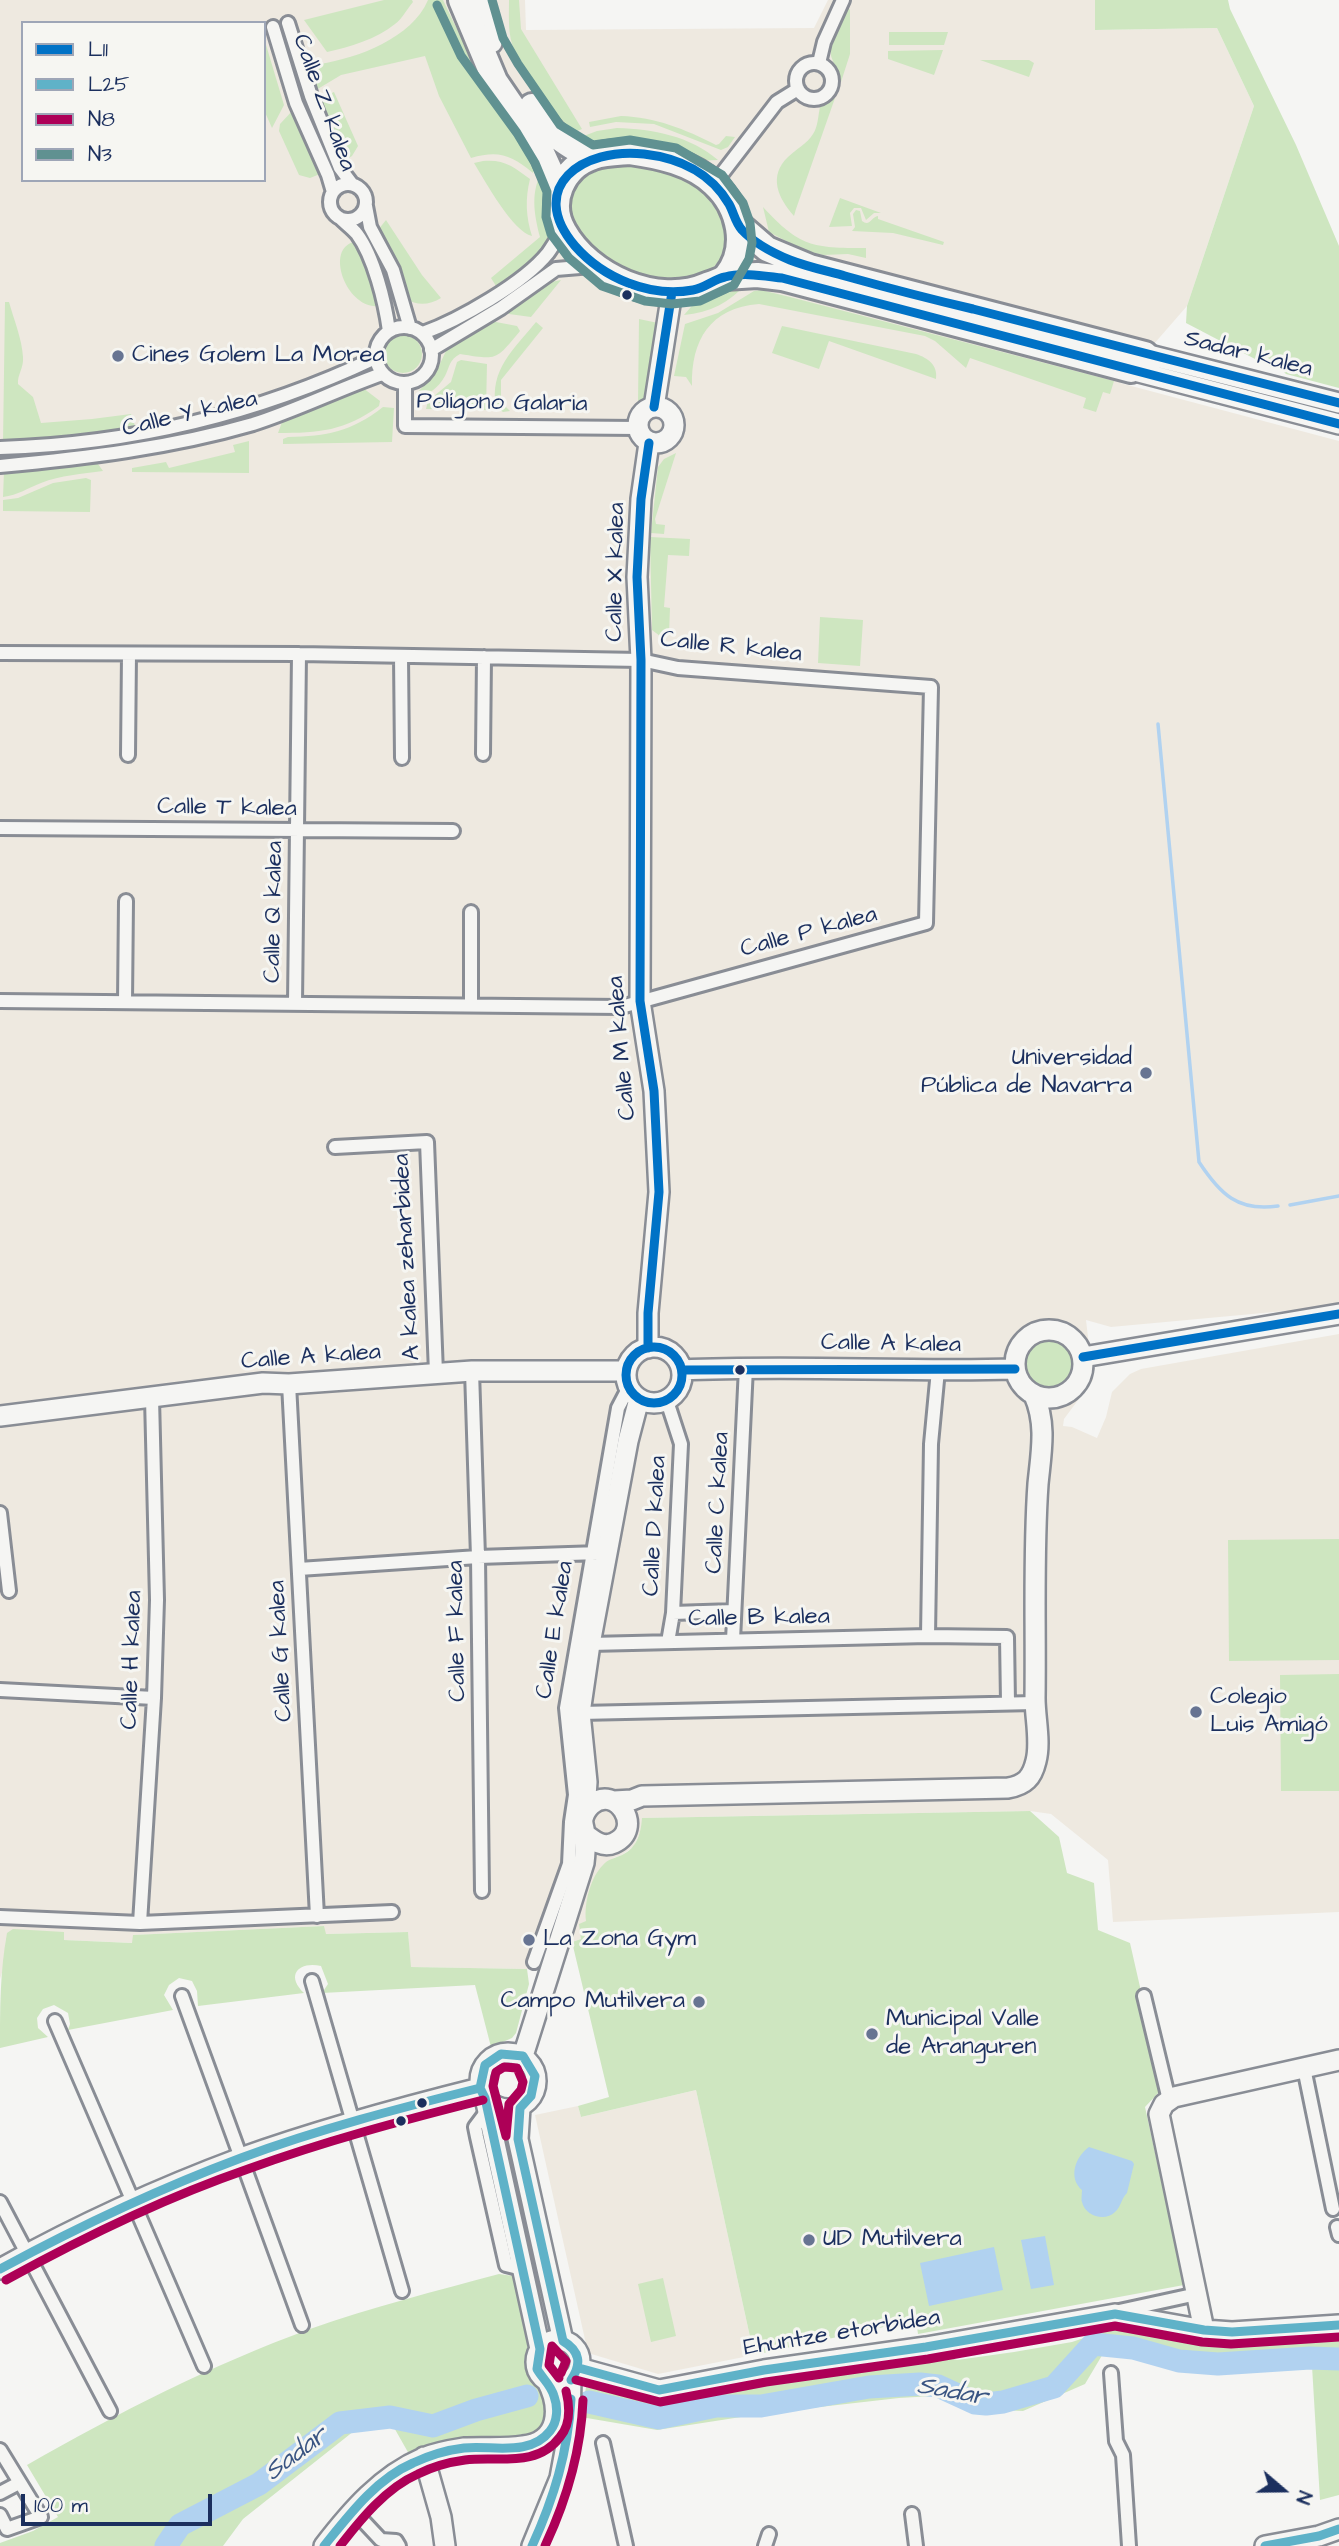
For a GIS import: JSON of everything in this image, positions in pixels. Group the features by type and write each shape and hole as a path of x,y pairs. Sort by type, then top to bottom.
{"highway":[{"path":"448,0 472,50 538,144 559,190"},
{"path":"461,0 495,82"},
{"path":"469,0 508,71 551,133 591,158"},
{"path":"725,277 737,256 740,243 738,224 732,209 714,184 673,160 630,152 591,158 578,165 564,179 559,190 558,215 563,230 578,250 596,266 622,281 646,289 672,292 697,289 725,277 757,275 782,278 1138,362"},
{"path":"738,224 767,248 810,267 1138,362"}],"street":[{"path":"479,0 492,43"},
{"path":"819,63 824,42 843,0"},
{"name":"Calle Z kalea","path":"288,23 311,96 340,168 352,184"},
{"name":"Calle Z kalea","path":"273,27 296,103 333,192"},
{"path":"819,63 825,66 831,75 831,87 828,92 813,99 798,89 796,78 801,69 809,64 819,63"},
{"path":"714,184 777,102 798,89"},
{"path":"389,331 386,309 375,274 357,234 335,215 330,204 333,192 343,185 352,184 364,193 370,228 393,270 410,328"},
{"path":"340,218 356,218 366,206"},
{"path":"423,333 431,350 428,368 422,376 405,383 397,383 382,374 375,358 378,343 389,331 403,327 423,333 443,326 510,286 547,255 563,230"},
{"path":"431,350 501,308 556,270 596,266"},
{"path":"654,407 672,292"},
{"name":"Calle Y kalea","path":"0,448 52,447 106,440 196,422 270,402 375,358"},
{"name":"Sadar kalea","path":"1138,362 1339,403"},
{"name":"Sadar kalea","path":"1138,362 1339,424"},
{"name":"Calle Y kalea","path":"0,466 109,455 199,437 271,418 382,374"},
{"name":"Polígono Galaria","path":"405,383 405,426 644,435"},
{"path":"654,407 664,408 672,415 672,436 662,443 644,435 641,415 654,407"},
{"name":"Calle X kalea","path":"641,660 637,577 644,435"},
{"name":"Calle R kalea","path":"0,653 299,654 641,660 678,668 931,687"},
{"path":"128,755 129,654"},
{"name":"Calle Q kalea","path":"295,1003 299,654"},
{"path":"401,656 402,758"},
{"path":"483,754 484,657"},
{"name":"Calle M kalea","path":"641,660 640,1001 654,1091 659,1192 648,1313 649,1348"},
{"name":"Calle P kalea","path":"0,1002 621,1007 926,923 931,687"},
{"name":"Calle T kalea","path":"0,828 453,831"},
{"path":"125,1002 126,901"},
{"path":"471,912 471,1005"},
{"name":"A kalea zeharbidea","path":"335,1147 427,1142 436,1373"},
{"path":"1083,1357 1339,1314"},
{"path":"585,1810 594,1802 632,1800 642,1796 1008,1788 1021,1786 1031,1777 1037,1759 1036,1514 1043,1429 1042,1412 1034,1395 1020,1383 1014,1369 1017,1349 1033,1333 1049,1329 1062,1331 1076,1341 1083,1357 1082,1374 1074,1388 1060,1396 1046,1398 1034,1395"},
{"path":"523,2056 584,1863 585,1834 582,1821 587,1782 580,1713 600,1553 628,1441 631,1386 634,1356 649,1348 666,1350 679,1362 682,1382 677,1393 667,1401 648,1403 631,1386"},
{"name":"Calle A kalea","path":"682,1370 746,1367 1014,1369"},
{"name":"Calle C kalea","path":"733,1640 746,1367"},
{"path":"928,1636 931,1444 938,1370"},
{"name":"Calle A kalea","path":"0,1416 263,1384 472,1371 631,1386"},
{"name":"Calle F kalea","path":"472,1371 478,1557 482,1891"},
{"name":"Calle G kalea","path":"289,1384 317,1916"},
{"path":"1043,1429 1060,1396"},
{"name":"Calle H kalea","path":"140,1923 154,1698 157,1600 152,1398"},
{"name":"Calle D kalea","path":"667,1401 681,1444 673,1613 668,1642"},
{"path":"0,1513 9,1591"},
{"path":"299,1569 478,1557 600,1553"},
{"name":"Calle E kalea","path":"534,1962 569,1864 575,1795 566,1708 600,1553"},
{"name":"Calle D kalea","path":"673,1613 734,1611"},
{"name":"Calle B kalea","path":"590,1644 928,1636 1007,1637 1008,1703"},
{"path":"0,1690 154,1698"},
{"name":"Calle E kalea","path":"580,1713 1035,1703"},
{"path":"585,1834 595,1843 616,1842 627,1828 628,1818 624,1809 587,1782"},
{"path":"628,1818 638,1804 663,1795"},
{"path":"584,1863 603,1844"},
{"path":"0,1917 140,1923 392,1912"},
{"path":"312,1981 402,2291"},
{"path":"182,1996 302,2325"},
{"path":"1144,1996 1166,2102 1159,2114 1204,2330"},
{"path":"55,2021 204,2366"},
{"path":"0,2269 134,2201 243,2158 353,2123 484,2099 505,2110 520,2108 530,2100 537,2087 535,2071 523,2056 501,2054 489,2060 482,2069 484,2099 540,2349 536,2360 537,2370 554,2394 557,2409 554,2425 545,2438 526,2446 462,2448 424,2458 398,2472 352,2510 324,2546"},
{"path":"1166,2102 1339,2060"},
{"path":"1304,2068 1334,2209"},
{"path":"520,2108 518,2139 562,2341"},
{"path":"0,2202 110,2411"},
{"name":"Ehuntze etorbidea","path":"575,2374 659,2390 764,2370 926,2347 1115,2314 1197,2294"},
{"name":"Ehuntze etorbidea","path":"1115,2314 1204,2330 1233,2332 1339,2325"},
{"path":"532,2546 560,2479 570,2424 575,2374 580,2358 572,2345 562,2341 550,2342 540,2349"},
{"path":"1111,2373 1116,2441 1123,2455 1129,2546"},
{"path":"547,2381 560,2384 575,2374"},
{"path":"603,2443 626,2546"},
{"path":"0,2450 41,2517 7,2529 0,2515"},
{"path":"424,2458 442,2517 445,2546"},
{"path":"0,2493 19,2483"},
{"path":"352,2510 381,2540 396,2541 399,2546"},
{"path":"912,2514 916,2546"},
{"path":"1265,2546 1319,2536 1339,2529"}],"shaded area":[{"path":"0,0 525,0 526,30 814,28 828,0 1095,0 1095,30 1217,28 1254,106 1187,306 1120,383 1339,441 1339,1306 1111,1327 1086,1320 1093,1380 1064,1419 1063,1426 1097,1438 1112,1392 1130,1374 1141,1369 1339,1334 1339,1912 1113,1922 1108,1860 1051,1814 1030,1811 643,1818 634,1846 613,1858 581,1939 572,1942 561,1973 527,1969 410,1967 408,1932 325,1934 324,1926 134,1935 133,1943 63,1940 64,1932 6,1939 0,1979"},
{"path":"696,2090 754,2355 658,2374 588,2353 535,2115 578,2106 581,2117"}],"green space":[{"path":"384,0 413,2 400,19 380,34 336,50 327,52 304,20"},
{"path":"428,0 443,0 487,83 538,162 533,173 511,158 497,154 471,158 439,96 425,56 341,75 316,90 303,55 320,64 367,51 410,25"},
{"path":"509,0 519,0 521,29 582,129 565,136 528,78 511,39"},
{"path":"1095,0 1228,0 1296,145 1339,246 1339,388 1286,374 1278,366 1255,359 1186,323 1187,306 1254,106 1217,28 1095,30"},
{"path":"848,7 850,54 841,82 831,56 831,45"},
{"path":"889,32 948,32 944,45 889,45"},
{"path":"266,45 284,105 272,128 266,114"},
{"path":"943,50 934,75 888,59 888,51"},
{"path":"980,60 1029,60 1034,63 1029,77"},
{"path":"334,92 358,146 352,156 344,161 318,99"},
{"path":"835,98 794,216 780,194 778,172 788,157 813,134 820,107"},
{"path":"294,109 320,174 310,178 299,175 279,131 280,124"},
{"path":"621,116 670,125 716,145 726,136 735,137 728,147 721,150 654,124 616,122 590,127 589,122"},
{"path":"617,128 670,135 695,145 718,160 693,161 592,146 573,140 597,131"},
{"path":"497,161 508,165 530,179 527,208 532,236 516,225 492,193 474,163"},
{"path":"611,162 672,172 697,188 708,199 724,224 726,238 722,256 708,272 694,278 655,279 615,267 583,242 573,226 569,208 571,189 582,175"},
{"path":"543,170 550,218 547,243 532,262 496,286 491,278 540,237 534,203 536,186"},
{"path":"840,198 881,213 874,213 866,220 861,208 854,208 850,213 852,226 829,227"},
{"path":"763,207 787,230 808,243 866,248 866,258 805,251 769,232"},
{"path":"856,210 860,211 865,223 878,216 878,219 944,242 943,245 893,233 852,231 855,227 853,214"},
{"path":"386,220 422,275 441,298 424,304 406,299 397,267 378,230"},
{"path":"354,242 379,306 368,305 357,299 343,278 341,256 345,247"},
{"path":"561,280 531,317 509,314 507,311 551,282"},
{"path":"747,283 734,296 719,305 684,315 697,300"},
{"path":"761,290 1114,381 1110,394 1103,392 1096,412 1083,408 1086,398 970,358 966,368 935,341 925,336 759,304 728,312 707,329 695,354 692,386 686,377 674,376 685,324 718,313 754,291"},
{"path":"5,302 9,302 22,350 23,361 18,384 33,397 41,423 131,414 136,429 54,440 3,443"},
{"path":"639,319 658,323 648,394 638,403"},
{"path":"493,320 517,326 520,331 495,356 456,356 439,385 414,400 437,370 446,351"},
{"path":"536,322 543,328 501,380 501,402 510,411 503,412 496,407 495,394 500,371 512,351"},
{"path":"782,326 916,354 931,363 936,379 829,341 819,369 772,353"},
{"path":"403,335 416,341 422,354 416,367 403,373 390,367 384,354 390,341"},
{"path":"461,360 487,364 486,410 426,409 428,401 451,382 457,362"},
{"path":"363,388 380,401 379,406 355,421 319,431 278,433 282,422 294,414"},
{"path":"383,407 394,408 392,442 283,444 283,439 288,437 327,434 349,427"},
{"path":"249,441 249,473 132,472 132,468 166,462 169,468 235,452 233,445"},
{"path":"676,453 655,519 656,524 665,525 664,534 651,533 658,467 664,459"},
{"path":"98,464 103,471 56,478 3,497 4,471"},
{"path":"86,478 91,480 90,512 3,511 3,500 18,498 53,483"},
{"path":"650,537 690,539 689,556 668,555 664,607 670,608 669,634 664,639 652,630"},
{"path":"820,617 863,620 860,666 818,663"},
{"path":"1048,1338 1067,1346 1075,1365 1067,1384 1048,1392 1029,1384 1021,1365 1029,1346"},
{"path":"1339,1539 1339,1660 1229,1661 1228,1540"},
{"path":"1339,1674 1339,1791 1281,1791 1280,1675"},
{"name":"Municipal Valle de Aranguren","path":"1030,1811 1059,1837 1067,1873 1094,1883 1098,1930 1130,1943 1163,2088 1145,2107 1184,2285 918,2334 916,2320 754,2355 696,2090 581,2117 578,2106 609,2097 572,1942 581,1939 579,1924 586,1921 587,1899 598,1870 635,1844 642,1818"},
{"path":"324,1926 326,1934 408,1932 411,1967 527,1969 529,1984 516,2033 512,2038 491,2047 475,1985 322,1993 328,1984 321,1966 313,1965 301,1968 295,1975 298,1986 304,1993 198,2006 197,1991 192,1981 179,1978 169,1985 164,1995 173,2010 68,2030 68,2013 54,2005 43,2009 37,2018 38,2028 48,2037 0,2048 3,1962 7,1933 13,1929 64,1932 64,1940 132,1943 133,1935"},
{"path":"499,2274 520,2277 535,2346 531,2370 548,2403 546,2420 533,2436 446,2441 409,2454 392,2424 372,2422 354,2431 243,2519 223,2546 0,2546 0,2543 33,2531 58,2517 27,2465 96,2427 201,2374 273,2343 380,2306"},
{"path":"663,2278 676,2336 651,2342 638,2284"},
{"path":"1122,2325 1230,2341 1285,2342 1339,2337 1339,2495 1320,2500 1312,2366 1232,2369 1179,2363 1132,2352 1104,2352 1085,2384 1023,2411 976,2409 951,2395 767,2413 657,2430 581,2417 586,2387 659,2397 808,2377 938,2354 957,2360 1014,2352 1072,2342"}],"water":[{"path":"1089,2147 1134,2164 1127,2193 1117,2210 1106,2217 1087,2211 1082,2201 1082,2190 1075,2180 1077,2162"},
{"path":"1045,2236 1054,2285 1031,2289 1021,2240"},
{"path":"994,2247 1003,2290 929,2306 920,2263"}],"waterway":[{"path":"1158,724 1199,1162 1231,1198 1252,1206 1278,1206"},
{"path":"1290,1205 1339,1196"},
{"name":"Sadar","path":"589,2402 659,2418 716,2406 761,2406 869,2387 920,2384 938,2386 975,2403 986,2404 1003,2402 1054,2387 1093,2344 1133,2348 1179,2361 1218,2364 1310,2358 1339,2359"},
{"name":"Sadar","path":"166,2546 180,2525 259,2484 340,2423 390,2417 433,2426 476,2410 527,2396"}],"transit line":[{"name":"N3","path":"437,5 461,56 517,133 535,163 547,192 546,217 551,234 569,258 602,286 645,301 672,304 700,301 734,285 749,259 752,243 750,223 743,203 722,175 676,148 630,140 593,145 560,125 503,38 492,0"},
{"name":"L11","path":"1339,403 797,262 753,240 740,227 729,204 713,184 693,169 670,159 644,154 600,157 582,164 568,175 559,189 556,206 561,225 575,246 599,268 644,288 677,292 693,290 721,278 739,275 782,278 1339,424"},
{"name":"L11","path":"654,407 672,292"},
{"name":"L11","path":"648,1348 648,1313 659,1192 654,1091 640,1001 641,660 637,577 641,499 649,443"},
{"name":"L11","path":"1083,1357 1339,1314"},
{"name":"L11","path":"649,1347 659,1347 674,1355 680,1364 682,1375 680,1386 674,1395 659,1403 649,1403 631,1391 626,1380 626,1370 638,1352 649,1347"},
{"name":"L11","path":"682,1370 1015,1369"},
{"name":"L25","path":"324,2546 375,2488 413,2463 451,2450 475,2447 510,2448 532,2444 542,2439 555,2423 555,2400 551,2388 537,2369 540,2349 485,2098 480,2088 485,2065 501,2054 523,2056 535,2076 531,2096 520,2108 518,2139 563,2341 573,2349 578,2358 577,2369 571,2380"},
{"name":"N8","path":"504,2067 517,2068 523,2082 521,2090 509,2104 506,2136 493,2086 496,2072 504,2067"},
{"name":"L25","path":"0,2269 119,2209 270,2147 390,2111 480,2088"},
{"name":"N8","path":"6,2280 125,2219 217,2180 335,2140 483,2100"},
{"name":"L25","path":"579,2368 659,2390 764,2370 926,2347 1115,2314 1204,2330 1232,2332 1339,2325"},
{"name":"N8","path":"576,2380 660,2402 766,2382 928,2359 1115,2326 1202,2342 1231,2344 1339,2337"},
{"name":"N8","path":"559,2378 549,2365 552,2346 566,2361 561,2373"},
{"name":"N8","path":"340,2546 365,2515 385,2496 418,2474 459,2461 529,2457 551,2447 564,2432 568,2421 566,2391"},
{"name":"L25","path":"532,2546 559,2474 567,2438 571,2399"},
{"name":"N8","path":"545,2546 572,2475 583,2400"},
{"name":"L25","path":"1265,2546 1319,2536 1339,2529"}],"place":[{"name":"Cines Golem La Morea","path":"118,356"},
{"name":"Universidad Pública de Navarra","path":"1146,1073"},
{"name":"Colegio Luis Amigó","path":"1196,1712"},
{"name":"La Zona Gym","path":"529,1940"},
{"name":"Campo Mutilvera","path":"699,2002"},
{"name":"Municipal Valle de Aranguren","path":"872,2034"},
{"name":"UD Mutilvera","path":"809,2240"}]}
